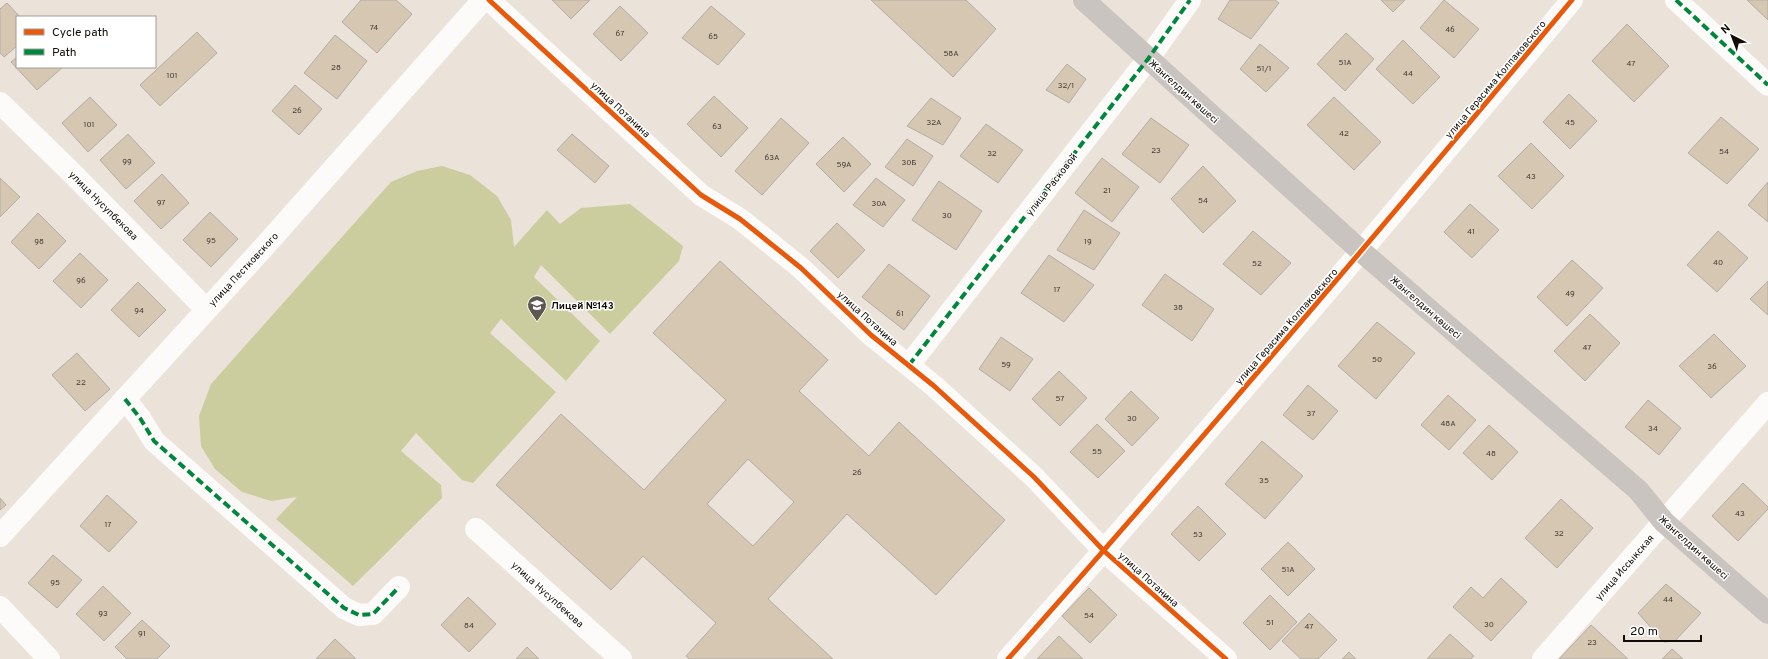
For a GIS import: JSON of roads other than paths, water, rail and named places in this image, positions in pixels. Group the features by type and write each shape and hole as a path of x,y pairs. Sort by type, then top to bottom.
{"main road":[{"name":"Жангелдин көшесі","path":"1084,0 1362,252 1638,490 1664,522 1768,613"}],"street":[{"name":"улица Пестковского","path":"0,536 263,248 483,0"},
{"name":"улица Потанина","path":"489,0 701,195 740,219 801,268 871,335 934,386 1034,477 1104,551 1226,659"},
{"name":"улица Расковой","path":"909,365 1148,59 1190,0"},
{"name":"улица Герасима Колпаковского","path":"1008,659 1104,551 1362,252 1572,0"},
{"path":"1676,0 1768,85"},
{"name":"улица Нусупбекова","path":"0,103 70,171 206,309"},
{"path":"125,399 140,418 154,441 344,608 359,615 373,614 399,587"},
{"name":"улица Иссыкская","path":"1543,659 1768,403"},
{"name":"улица Нусупбекова","path":"476,529 621,659"},
{"path":"0,607 49,659"}],"place":[{"name":"Лицей №143","path":"537,322"}]}
